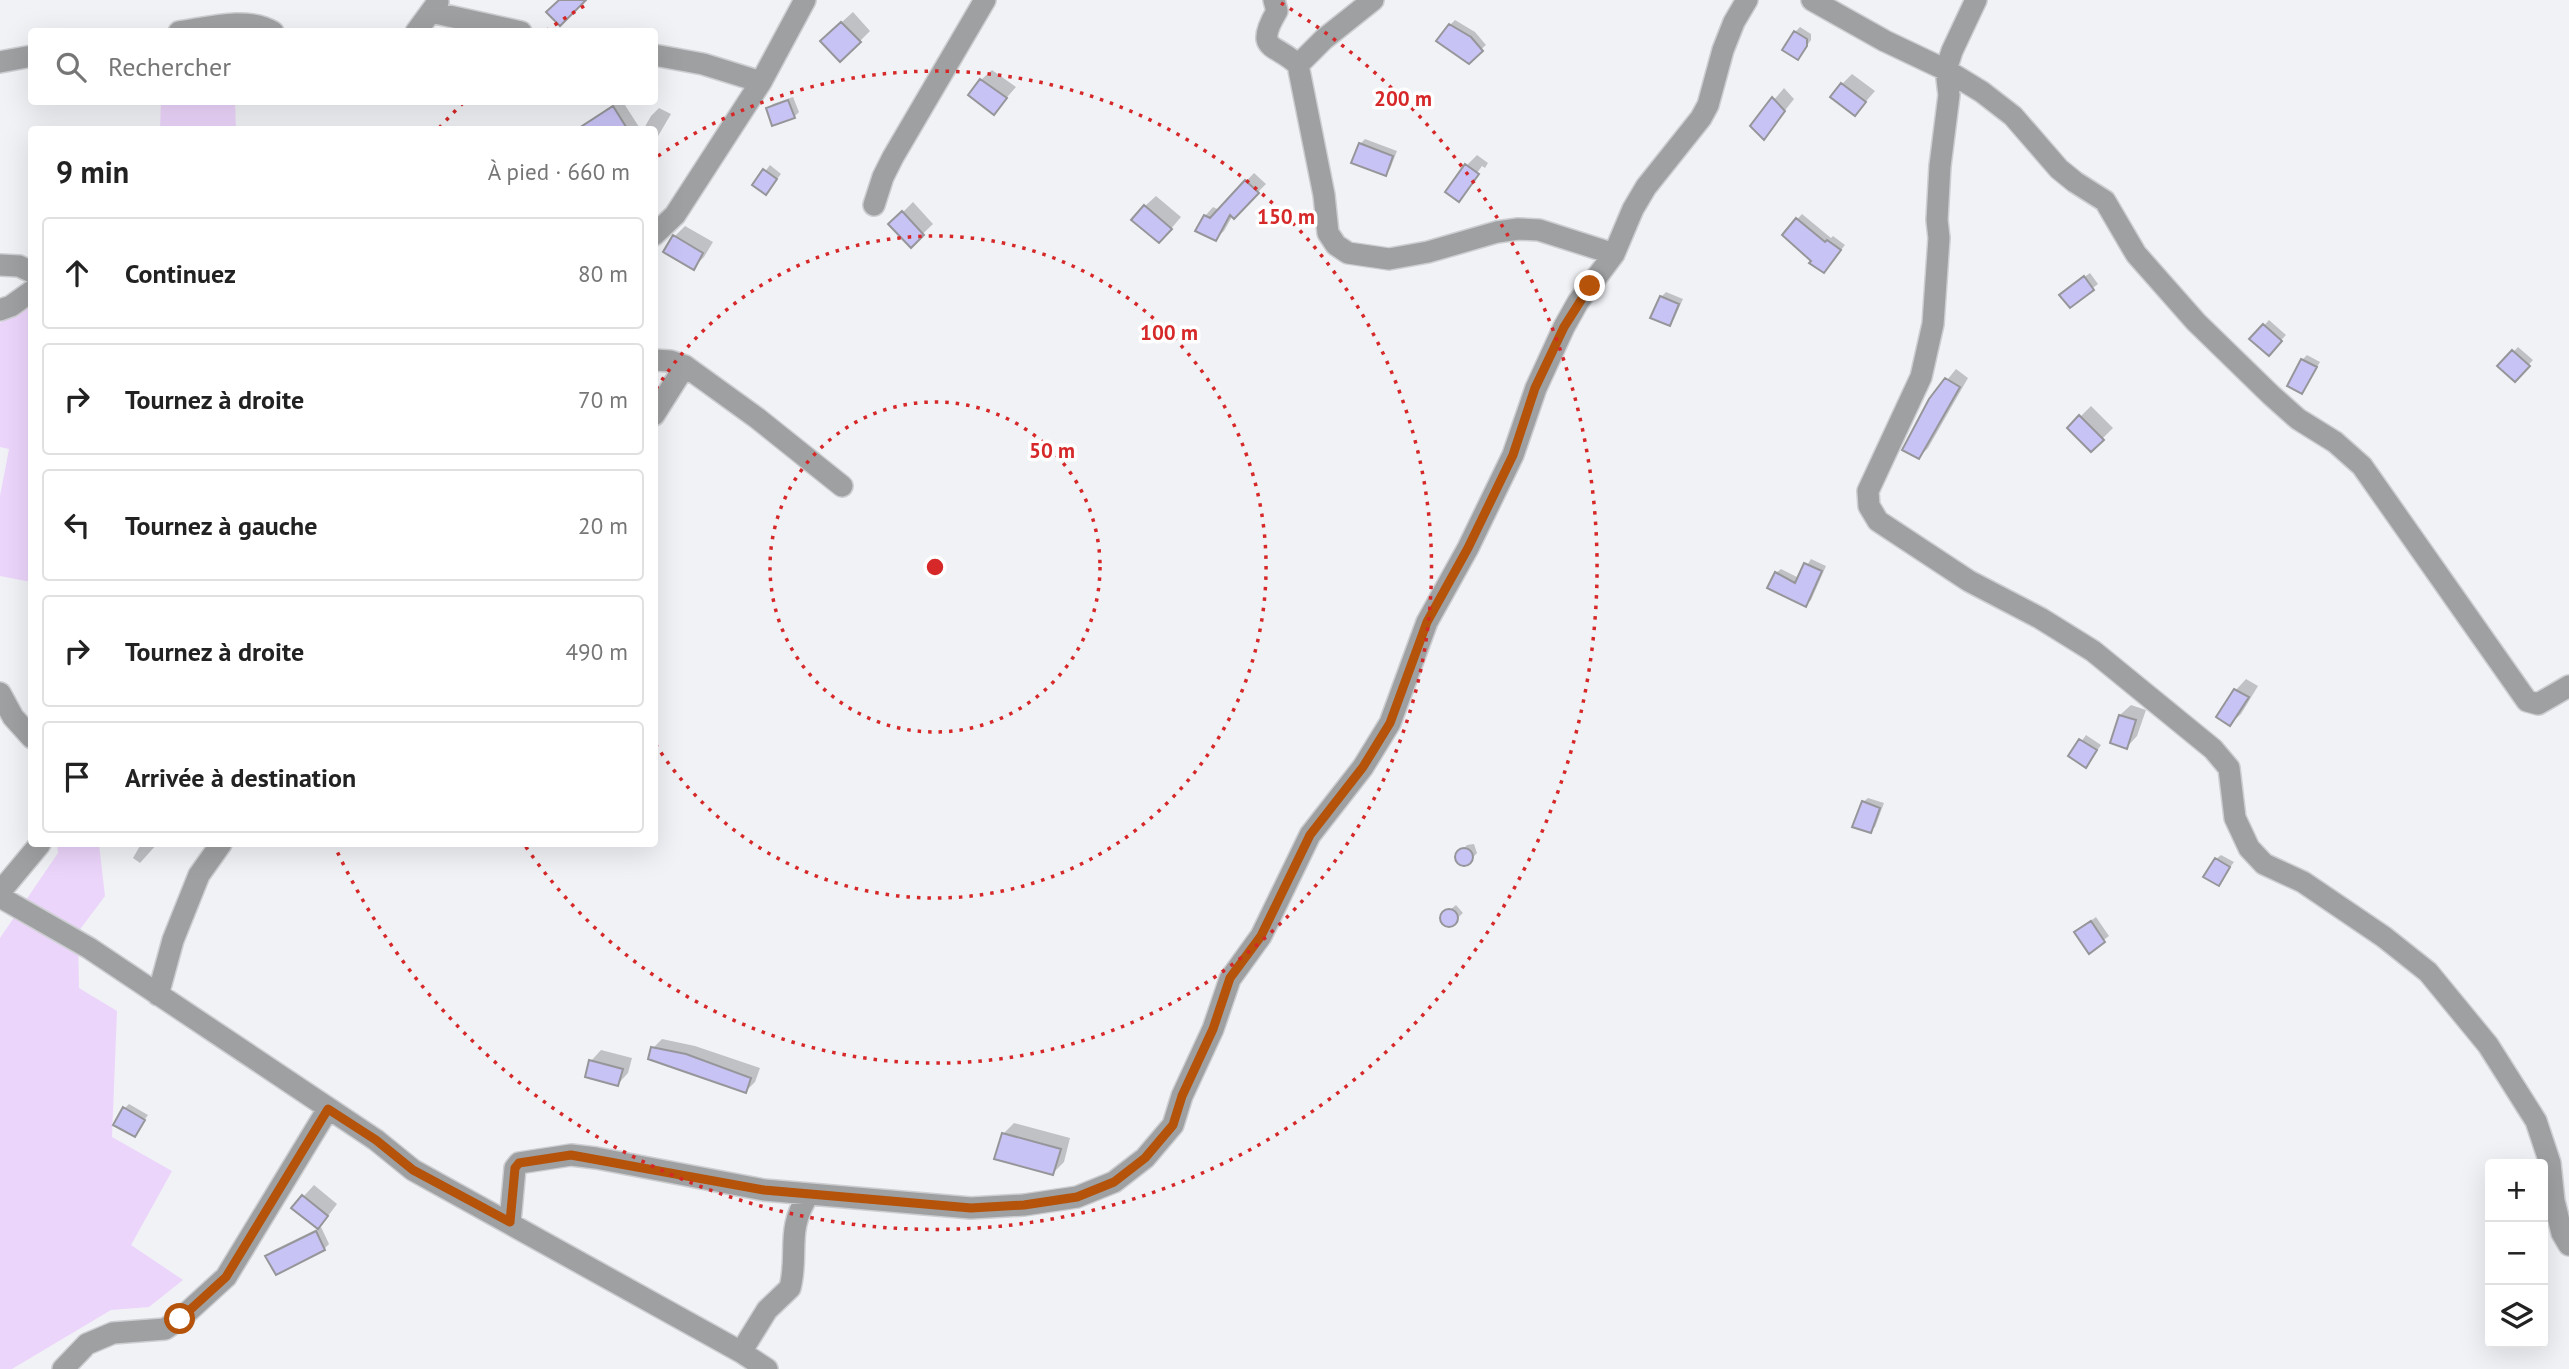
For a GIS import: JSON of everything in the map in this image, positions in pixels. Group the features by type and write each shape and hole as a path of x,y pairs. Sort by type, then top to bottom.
{"street":[{"path":"658,231 675,215 761,82 805,0"},
{"path":"874,205 893,157 985,0"},
{"path":"1274,0 1277,11 1266,30 1268,43 1276,52 1290,57 1298,65 1324,195 1328,233 1336,245 1348,253 1389,259 1517,229 1539,230 1614,254"},
{"path":"1298,65 1324,39 1373,0"},
{"path":"510,1222 515,1168 519,1163 571,1155 764,1190 971,1208 1024,1205 1077,1197 1114,1182 1145,1158 1173,1125 1182,1096 1213,1029 1230,978 1261,936 1310,835 1363,767 1390,723 1427,622 1463,557 1513,455 1535,388 1564,327 1577,302 1614,254 1633,209 1646,187 1701,118 1708,105 1723,50 1734,22 1747,0"},
{"path":"1812,0 1885,41 1947,70 2013,116 2059,169 2105,201 2136,254 2196,322 2298,419 2335,442 2362,466 2527,701 2538,704 2569,686"},
{"path":"1976,0 1952,51 1947,70 1949,103 1940,166 1937,220 1939,248 1933,324 1922,377 1868,491 1869,506 1878,521 1937,562 2040,618 2093,651 2213,749 2229,768 2235,818 2249,848 2264,864 2303,882 2384,937 2428,972 2488,1045 2536,1121 2550,1163 2554,1201 2562,1233 2569,1245"},
{"path":"419,28 435,6 508,28"},
{"path":"213,28 247,24 265,28"},
{"path":"658,56 703,64 761,82"},
{"path":"0,62 28,57"},
{"path":"0,265 19,266 28,270"},
{"path":"0,310 11,306 28,293"},
{"path":"658,360 685,366 757,418 842,486"},
{"path":"658,409 685,366"},
{"path":"0,693 13,717 28,734"},
{"path":"38,847 0,895 89,947 376,1140 413,1170 510,1222 767,1369"},
{"path":"158,995 173,940 199,875 219,847"},
{"path":"63,1369 87,1344 113,1333 165,1329 180,1319 226,1277 328,1109"},
{"path":"741,1352 767,1310 790,1288 793,1233 808,1194"}],"shaded area":[{"path":"161,105 235,105 236,126 160,126"},
{"path":"28,306 28,581 0,576 0,496 9,449 0,447 0,323"},
{"path":"57,847 99,847 105,896 78,932 79,988 117,1011 112,1137 172,1171 131,1245 183,1280 149,1307 111,1310 12,1369 0,1369 0,938 58,853"}],"building":[{"path":"559,0 586,0 560,26 546,12"},
{"path":"841,22 861,42 840,62 820,41"},
{"path":"1449,24 1471,37 1483,51 1469,64 1436,41"},
{"path":"1794,31 1807,39 1807,46 1798,60 1782,50"},
{"path":"980,79 1007,98 994,115 968,95"},
{"path":"1841,83 1866,102 1855,116 1830,97"},
{"path":"1772,97 1785,111 1764,140 1750,126"},
{"path":"788,100 795,118 772,126 766,108"},
{"path":"613,106 626,126 582,126"},
{"path":"1359,143 1393,156 1386,176 1351,163"},
{"path":"1465,164 1479,174 1459,202 1445,192"},
{"path":"763,169 777,179 766,195 752,185"},
{"path":"1245,180 1259,193 1234,219 1230,215 1216,241 1195,231 1204,215 1210,218"},
{"path":"1144,205 1172,229 1159,243 1131,220"},
{"path":"902,211 924,235 911,248 888,224"},
{"path":"1796,218 1825,242 1827,240 1841,250 1824,273 1809,263 1811,261 1782,235"},
{"path":"673,235 703,253 694,270 663,252"},
{"path":"2084,276 2094,290 2070,308 2059,295"},
{"path":"1660,296 1679,304 1670,326 1650,318"},
{"path":"2263,324 2282,341 2269,356 2249,339"},
{"path":"2512,350 2530,366 2515,382 2497,366"},
{"path":"2301,359 2317,367 2302,394 2287,386"},
{"path":"1945,378 1960,387 1919,459 1902,450 1929,399"},
{"path":"2079,415 2104,440 2091,452 2067,428"},
{"path":"1804,563 1822,571 1806,607 1767,588 1775,572 1795,583"},
{"path":"2234,689 2249,697 2230,726 2216,717"},
{"path":"2119,715 2136,720 2127,749 2110,743"},
{"path":"2079,739 2097,750 2086,768 2068,756"},
{"path":"1862,801 1880,808 1871,833 1852,827"},
{"path":"1464,848 1470,851 1473,857 1470,863 1464,866 1458,863 1455,857 1458,851"},
{"path":"2215,858 2230,867 2219,886 2203,877"},
{"path":"1449,909 1455,912 1458,918 1455,924 1449,927 1443,924 1440,918 1443,912"},
{"path":"2091,921 2105,942 2089,954 2074,932"},
{"path":"651,1047 686,1054 751,1078 746,1093 648,1059"},
{"path":"589,1060 623,1069 618,1086 585,1077"},
{"path":"123,1107 145,1120 135,1137 113,1125"},
{"path":"1002,1133 1061,1149 1053,1175 994,1159"},
{"path":"302,1195 328,1216 318,1229 291,1208"},
{"path":"316,1231 325,1250 276,1275 265,1256"}],"route":[{"path":"180,1319 226,1277 328,1109 376,1140 413,1170 510,1222 515,1168 519,1163 571,1155 764,1190 971,1208 1024,1205 1077,1197 1114,1182 1145,1158 1173,1125 1182,1096 1213,1029 1230,978 1261,936 1310,835 1363,767 1390,723 1427,622 1468,548 1513,455 1535,388 1564,327 1577,302 1590,286"}]}
